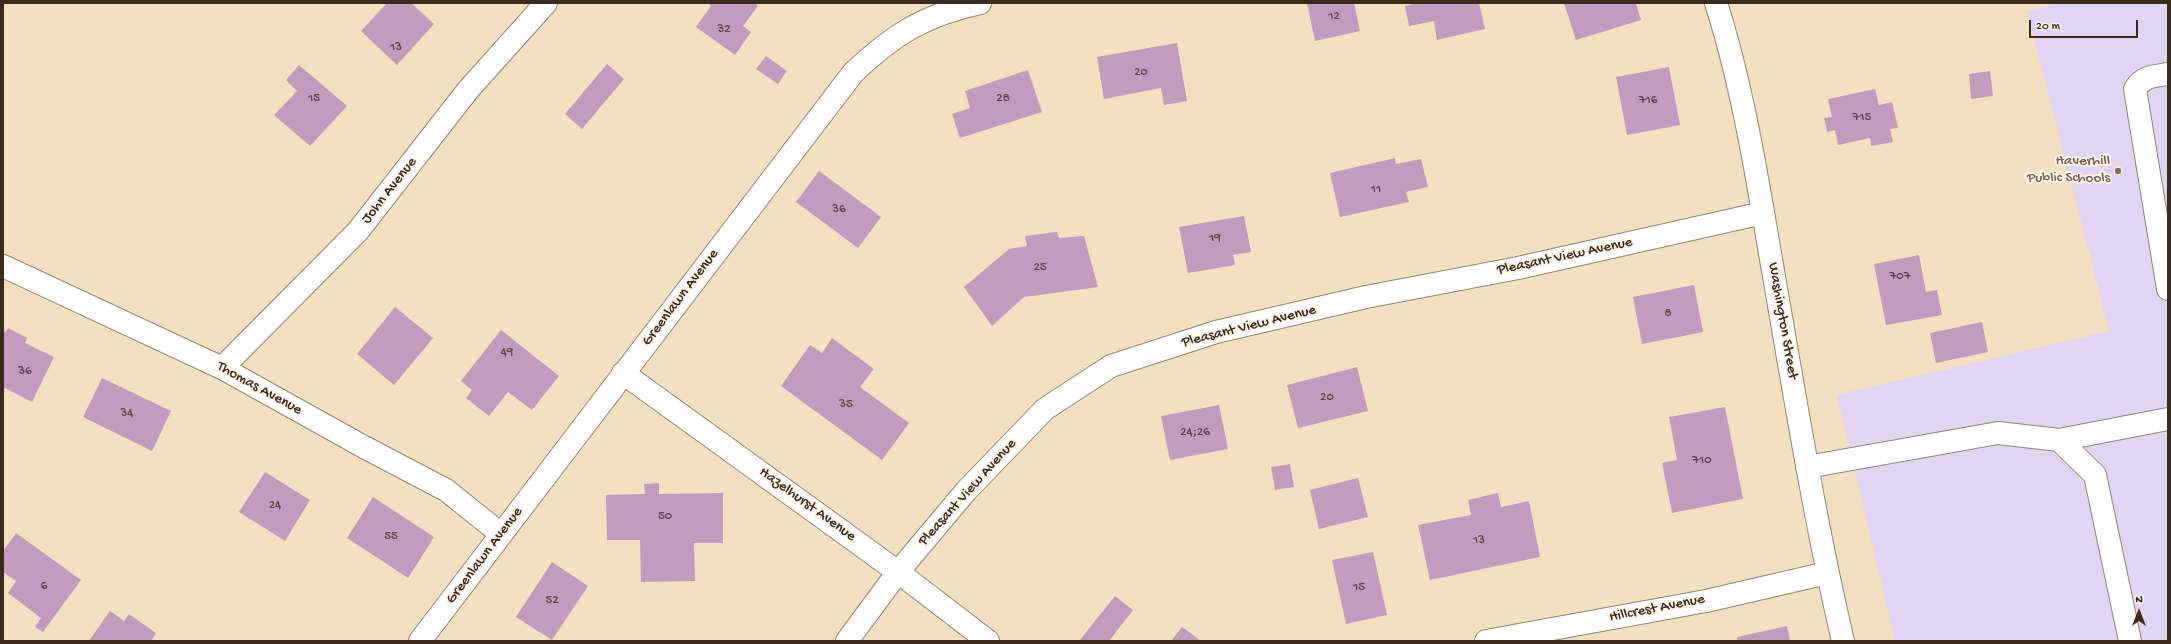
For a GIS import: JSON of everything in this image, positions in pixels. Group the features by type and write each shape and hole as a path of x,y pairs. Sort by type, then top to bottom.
{"street":[{"name":"John Avenue","path":"222,368 358,231 468,90 546,3"},
{"name":"Greenlawn Avenue","path":"420,641 853,73 879,48 905,30 928,18 953,9 980,3"},
{"name":"Washington Street","path":"1716,3 1729,44 1763,213 1807,468 1827,573 1843,641"},
{"path":"2168,74 2150,76 2140,81 2135,89 2168,289"},
{"name":"Pleasant View Avenue","path":"847,641 898,572 966,491 1045,409 1111,366 1224,331 1366,298 1518,268 1763,213"},
{"name":"Thomas Avenue","path":"3,266 222,368 364,447 446,490 501,534"},
{"name":"Hazelhurst Avenue","path":"623,373 898,572 988,641"},
{"path":"1807,468 1998,432 2059,440 2168,419"},
{"path":"2059,440 2095,475 2130,641"},
{"name":"Hillcrest Avenue","path":"1486,641 1706,601 1827,573"}],"shaded area":[{"name":"Haverhill Public Schools","path":"2062,3 2168,3 2168,641 1895,641 1837,395 2109,331 2027,11"}],"building":[{"path":"387,3 411,3 434,24 397,65 361,31"},
{"path":"708,3 755,3 758,6 743,26 751,32 735,55 696,27 711,6"},
{"path":"1307,3 1354,3 1360,31 1315,41"},
{"path":"1418,3 1479,3 1485,29 1437,40 1434,21 1409,26 1405,6"},
{"path":"1564,3 1636,3 1641,20 1576,40"},
{"path":"1177,43 1187,101 1164,105 1161,88 1104,99 1097,57"},
{"path":"766,56 787,71 778,84 756,69"},
{"path":"607,64 624,79 582,129 565,114"},
{"path":"299,65 347,106 310,146 274,115 297,91 286,80"},
{"path":"1669,67 1680,125 1627,135 1616,77"},
{"path":"1028,70 1042,112 960,138 952,114 970,108 965,91"},
{"path":"1990,71 1993,96 1971,99 1969,74"},
{"path":"1875,89 1879,105 1892,102 1898,128 1890,129 1893,142 1871,146 1870,138 1838,145 1835,130 1827,132 1824,118 1832,117 1828,99"},
{"path":"1395,158 1396,164 1421,159 1428,187 1406,192 1409,202 1340,217 1330,173"},
{"path":"819,171 881,217 858,248 796,202"},
{"path":"1244,216 1251,252 1233,255 1235,265 1188,273 1179,227"},
{"path":"1057,232 1059,238 1084,236 1098,287 1024,297 992,326 964,287 1009,249 1027,246 1025,236"},
{"path":"1919,255 1926,292 1937,290 1942,315 1886,325 1874,264"},
{"path":"1694,285 1703,332 1642,344 1633,297"},
{"path":"395,307 433,338 394,385 357,354"},
{"path":"1982,322 1988,352 1936,363 1930,333"},
{"path":"8,328 27,338 25,343 54,357 32,402 3,387 3,331 5,332"},
{"path":"501,330 559,376 532,410 508,392 489,416 466,398 472,390 461,381"},
{"path":"832,338 874,369 860,387 909,423 882,460 781,386 810,345 822,353"},
{"path":"1357,367 1368,411 1298,428 1287,385"},
{"path":"102,378 171,411 152,451 83,417"},
{"path":"1219,405 1228,449 1170,460 1161,416"},
{"path":"1725,407 1743,499 1672,513 1662,463 1677,460 1669,417"},
{"path":"1290,464 1294,487 1275,490 1271,467"},
{"path":"265,472 310,500 285,541 239,512"},
{"path":"1358,478 1368,517 1319,529 1310,490"},
{"path":"659,483 659,494 723,493 723,543 694,543 695,581 641,582 640,540 607,540 606,495 645,494 644,484"},
{"path":"1498,493 1501,507 1529,501 1540,557 1430,580 1418,525 1471,515 1468,500"},
{"path":"373,497 434,537 408,578 347,538"},
{"path":"16,533 81,580 43,632 35,627 41,618 8,593 16,581 3,572 3,551"},
{"path":"1373,552 1387,615 1346,624 1332,560"},
{"path":"552,562 588,586 552,640 516,617"},
{"path":"1115,596 1133,610 1109,641 1079,641"},
{"path":"110,611 124,621 129,614 156,633 151,641 89,641"},
{"path":"1787,626 1790,641 1738,641 1737,637"},
{"path":"1182,627 1201,641 1171,641"}],"place":[{"name":"Haverhill Public Schools","path":"2118,171"}]}
